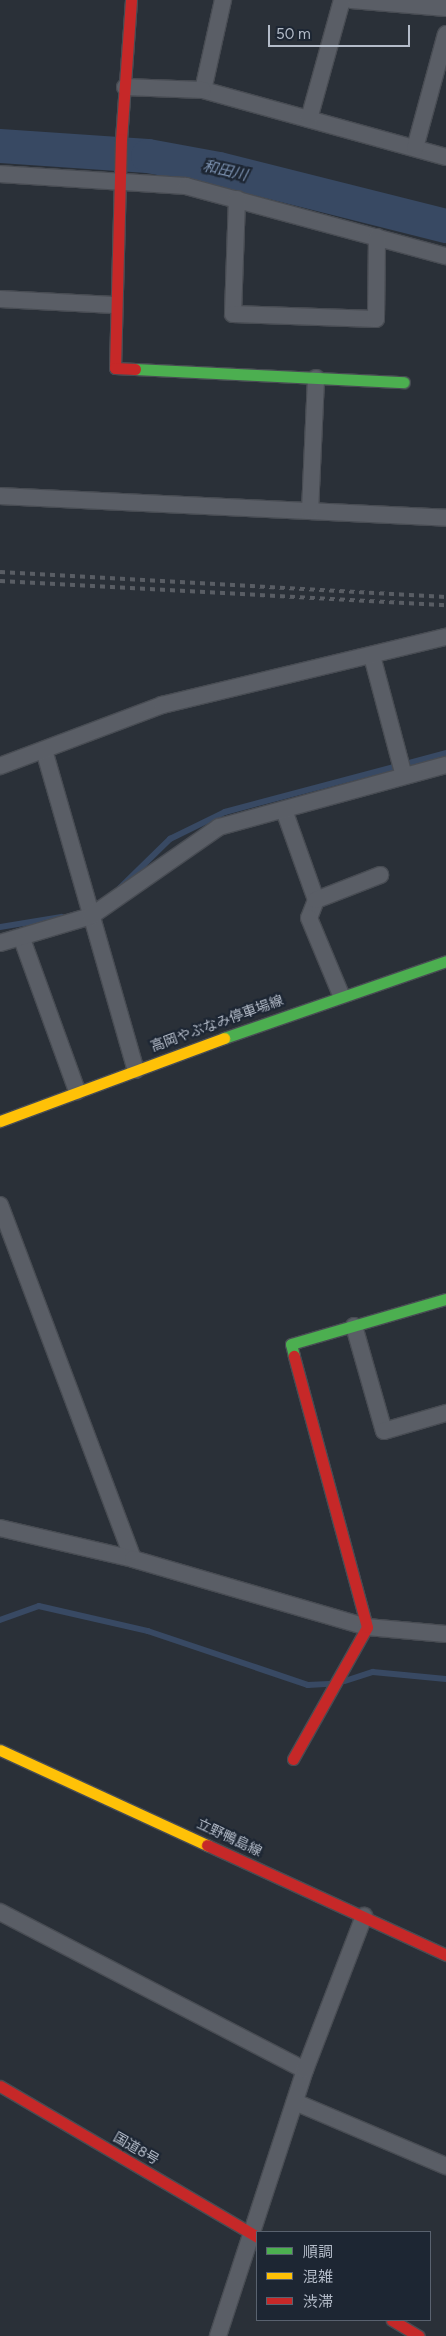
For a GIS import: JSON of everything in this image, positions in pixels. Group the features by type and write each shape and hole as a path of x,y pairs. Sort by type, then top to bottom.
{"main road":[{"path":"131,0 121,139 114,305 115,368 404,382"},
{"name":"高岡やぶなみ停車場線","path":"0,1121 341,995 446,961"},
{"path":"293,1759 368,1627 291,1344 446,1299"},
{"name":"立野鴨島線","path":"0,1750 446,1955"},
{"name":"国道8号","path":"0,2086 254,2235"},
{"path":"394,2321 419,2336"}],"street":[{"path":"203,90 223,0"},
{"path":"309,119 342,0"},
{"path":"351,0 446,8"},
{"path":"415,148 446,34"},
{"path":"125,86 203,90 446,157"},
{"path":"0,174 121,174 237,198 446,256"},
{"path":"237,198 233,314 376,318 377,237"},
{"path":"0,299 114,305"},
{"path":"310,511 316,378"},
{"path":"0,496 446,518"},
{"path":"0,766 162,704 372,656 446,637"},
{"path":"372,656 404,776"},
{"path":"44,750 136,1070"},
{"path":"0,943 22,939 91,916 219,827 446,765"},
{"path":"284,810 316,900 309,918 341,995"},
{"path":"316,900 380,875"},
{"path":"22,939 77,1091"},
{"path":"0,1205 132,1559"},
{"path":"354,1326 384,1431 446,1413"},
{"path":"0,1528 132,1559 368,1627 446,1634"},
{"path":"0,1912 305,2070"},
{"path":"218,2336 254,2235 305,2070 364,1916"},
{"path":"295,2102 446,2166"}],"waterway":[{"name":"和田川","path":"0,146 148,156 219,169 446,226"},
{"path":"120,888 170,839 225,812 446,753"},
{"path":"0,927 61,917"},
{"path":"0,1620 39,1606 148,1631 308,1685 329,1684"},
{"path":"345,1681 373,1672 446,1679"}],"railway":[{"path":"0,572 446,597"},
{"path":"0,581 446,605"}],"traffic: fast":[{"path":"135,369 404,382"},
{"path":"224,1038 446,961"},
{"path":"294,1356 291,1344 446,1299"}],"traffic: slow":[{"path":"0,1121 224,1038"},
{"path":"0,1750 207,1845"}],"traffic: jam":[{"path":"131,0 121,139 115,368 135,369"},
{"path":"293,1759 367,1627 294,1356"},
{"path":"207,1845 446,1955"},
{"path":"0,2086 256,2236"},
{"path":"394,2321 419,2336"}]}
